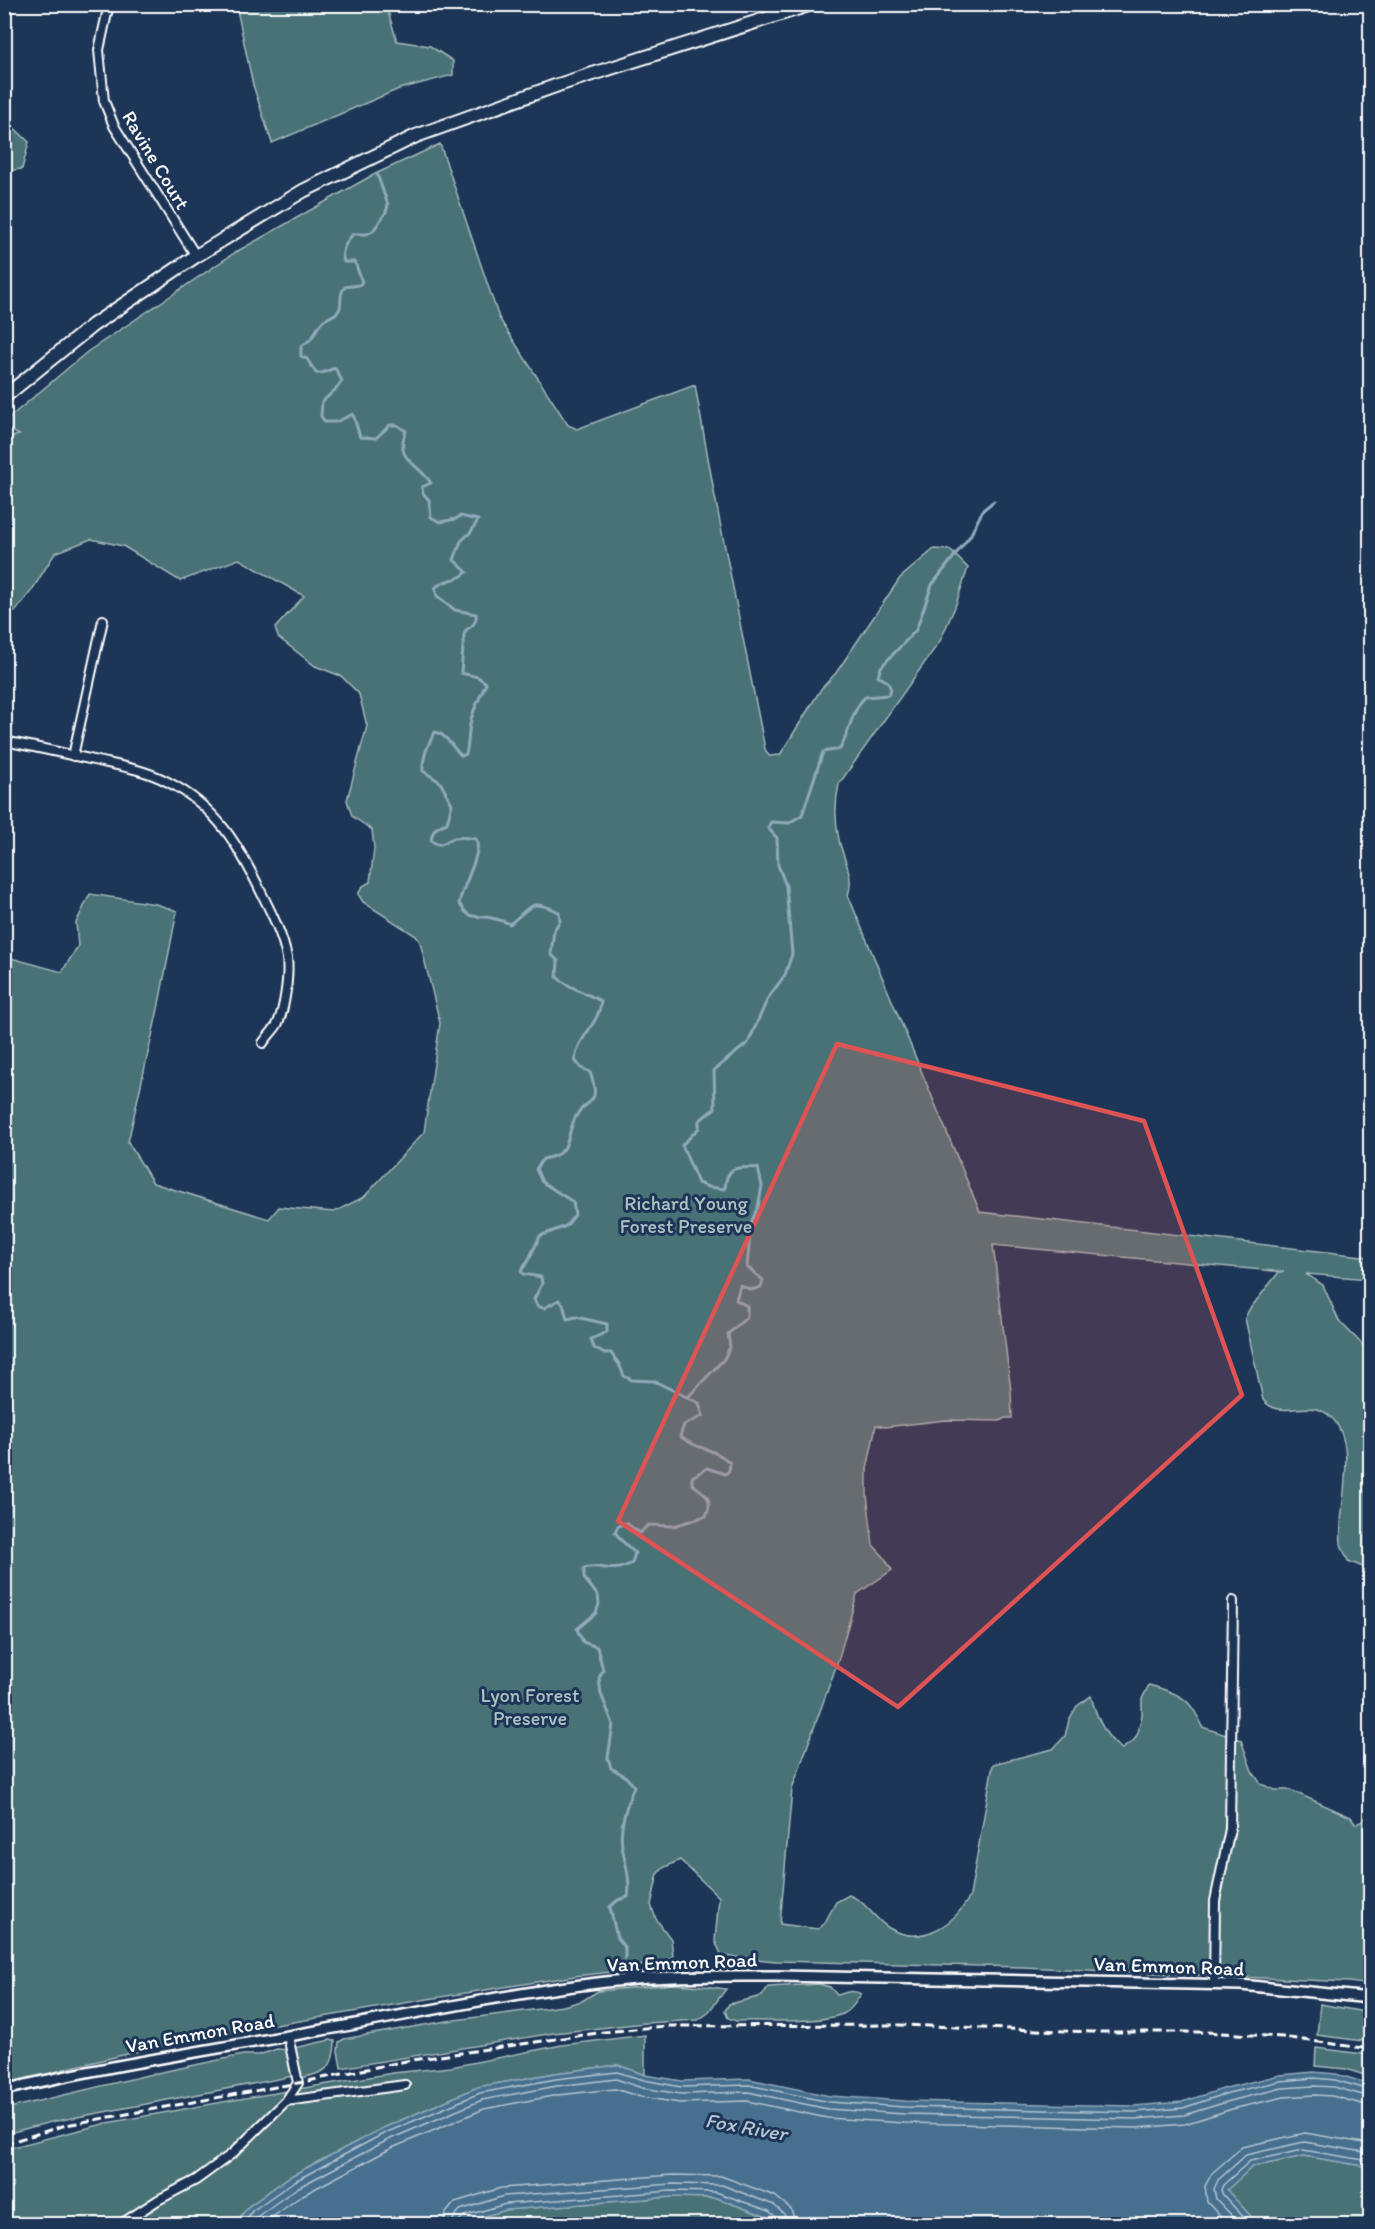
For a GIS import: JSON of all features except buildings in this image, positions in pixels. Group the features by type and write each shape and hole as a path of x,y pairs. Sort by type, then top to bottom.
{"main road":[{"path":"4,396 93,325 196,256 303,191 420,134 558,86 812,4"}],"street":[{"name":"Ravine Court","path":"109,4 99,50 104,101 114,126 196,256"},
{"path":"73,756 103,620"},
{"path":"4,741 136,770 165,780 201,804 230,834 266,902 281,937 287,959 287,981 277,1024 263,1043"},
{"path":"1214,1985 1215,1901 1230,1829 1233,1600"},
{"name":"Van Emmon Road","path":"4,2090 67,2075 592,1984 676,1977 1214,1985 1277,1988 1371,1998"},
{"path":"121,2224 158,2200 196,2180 233,2153 286,2101 298,2083 288,2036"},
{"path":"286,2101 405,2085"}],"highlighted area":[{"path":"837,1044 1144,1121 1242,1395 898,1707 618,1521"}],"green space":[{"path":"236,5 386,5 397,41 430,46 453,61 453,75 399,89 272,143 253,85"},
{"path":"5,119 29,142 22,169 5,171"},
{"path":"440,144 499,318 568,425 577,429 695,385 765,749 769,756 780,755 821,689 836,673 900,578 934,549 950,550 968,568 955,607 940,641 839,784 836,812 839,840 849,874 848,895 980,1212 1370,1257 1370,1279 1306,1274 1323,1285 1339,1321 1370,1352 1370,1575 1363,1567 1348,1561 1342,1548 1341,1528 1346,1460 1340,1429 1323,1411 1305,1408 1279,1409 1263,1400 1245,1318 1279,1272 1284,1272 993,1245 1011,1391 1012,1418 1000,1421 946,1420 885,1427 876,1425 867,1469 867,1495 873,1545 892,1570 857,1594 838,1661 792,1789 780,1924 818,1929 824,1924 836,1902 849,1895 860,1901 889,1928 901,1933 924,1934 946,1924 970,1896 993,1764 1053,1749 1065,1736 1069,1720 1077,1706 1091,1696 1102,1726 1110,1738 1122,1749 1134,1740 1138,1733 1142,1715 1142,1699 1149,1685 1183,1698 1194,1709 1202,1727 1241,1740 1252,1771 1261,1784 1275,1790 1290,1790 1351,1817 1356,1824 1363,1821 1370,1809 1370,1985 1349,1982 1023,1967 776,1961 722,1956 715,1941 719,1897 680,1860 658,1873 651,1905 656,1919 671,1939 673,1956 668,1961 639,1966 638,1969 575,1976 428,1999 182,2041 64,2069 5,2089 4,959 11,958 62,972 78,946 76,923 90,894 156,904 177,911 128,1142 153,1183 269,1219 279,1207 334,1212 364,1197 424,1132 440,1023 420,942 416,936 363,902 358,894 363,886 370,882 374,848 372,830 352,816 347,800 367,726 359,694 341,676 315,666 278,637 275,628 304,596 239,559 180,581 123,546 91,539 55,553 15,612 5,611 5,440 19,435 5,427 4,422 87,352 236,252 371,176"},
{"path":"673,1984 726,1989 707,2014 698,2020 554,2033 341,2068 338,2051 339,2042 344,2039 447,2021 563,2006 582,2001 598,1991"},
{"path":"819,1984 830,1987 837,1995 852,1992 861,1994 846,2013 820,2019 736,2021 728,2018 725,2011 729,2004 762,1996 768,1987"},
{"path":"1320,2004 1370,2013 1370,2042 1317,2035"},
{"path":"645,2035 645,2075 618,2065 555,2073 478,2087 383,2128 289,2177 248,2207 235,2224 5,2224 5,2149 107,2123 234,2100 393,2073 451,2067 562,2045"},
{"path":"330,2040 335,2041 333,2058 327,2068 316,2074 300,2078 294,2048"},
{"path":"1316,2048 1370,2055 1370,2077 1346,2069 1315,2066"},
{"path":"277,2049 289,2050 294,2076 51,2122 5,2134 5,2109 152,2074 243,2055 259,2055"},
{"path":"1304,2156 1370,2167 1370,2224 1258,2224 1226,2190 1252,2167"},
{"path":"671,2197 717,2198 767,2217 776,2224 457,2224 506,2210"}],"water":[{"name":"Fox River","path":"618,2065 645,2075 682,2081 749,2079 830,2096 905,2101 1134,2106 1182,2102 1226,2088 1280,2075 1314,2072 1336,2074 1370,2084 1370,2167 1304,2156 1252,2167 1227,2190 1258,2224 776,2224 767,2217 717,2198 671,2197 506,2210 457,2224 235,2224 248,2207 289,2177 383,2128 478,2087 555,2073"}],"waterway":[{"path":"377,174 388,205 386,212 373,231 367,234 353,234 343,251 344,262 355,262 362,282 359,285 345,287 339,310 323,321 312,338 301,346 301,356 307,359 316,373 335,368 342,381 322,402 321,416 325,422 336,422 353,414 360,437 376,438 390,425 397,425 406,431 403,441 405,455 431,483 422,487 423,493 429,500 431,517 440,522 460,516 478,520 471,532 461,541 454,560 467,572 435,588 437,596 455,610 476,614 474,624 466,630 464,635 461,673 478,677 486,683 472,715 466,754 462,756 447,739 435,732 426,751 423,771 440,782 452,804 447,823 436,829 431,840 442,844 454,838 476,839 477,852 459,903 468,914 510,924 532,906 542,905 559,912 560,921 554,930 551,954 558,961 557,977 601,1001 597,1017 580,1044 575,1060 581,1068 590,1072 594,1096 578,1113 565,1148 543,1159 536,1169 542,1182 573,1202 575,1215 566,1226 540,1236 521,1271 523,1274 541,1277 542,1284 534,1299 537,1306 544,1308 559,1300 563,1304 567,1319 576,1317 607,1324 607,1332 591,1339 594,1348 603,1353 611,1353 624,1376 632,1380 654,1381 699,1403 703,1416 684,1425 680,1436 692,1444 718,1454 730,1463 729,1471 725,1474 707,1468 692,1477 692,1484 705,1494 709,1501 706,1516 674,1526 648,1525 640,1533 626,1523 618,1526 615,1532 635,1553 632,1563 612,1569 584,1568 584,1578 598,1596 599,1604 596,1613 577,1629 583,1642 597,1647 603,1670 599,1678 601,1694 613,1724 608,1758 611,1768 625,1776 634,1786 626,1808 622,1831 622,1846 628,1877 628,1897 618,1900 610,1907 617,1938 625,1948 625,1958"},
{"path":"688,1397 724,1359 730,1347 728,1334 747,1317 747,1306 736,1300 740,1285 751,1290 761,1287 763,1280 747,1267 751,1223 758,1207 762,1186 758,1168 734,1169 728,1175 725,1189 708,1187 698,1183 682,1145 699,1128 699,1121 715,1108 714,1070 748,1043 768,998 785,975 792,954 786,886 778,865 777,838 768,828 771,822 789,823 802,815 823,752 840,749 854,715 865,697 888,695 891,690 888,682 878,676 881,667 916,630 932,585 970,536 983,510 994,501"}],"railway":[{"path":"4,2144 66,2125 406,2061 604,2032 665,2026 901,2025 1092,2032 1207,2032 1282,2037 1370,2049"}],"park label":[{"name":"Richard Young Forest Preserve","path":"686,1214"},
{"name":"Lyon Forest Preserve","path":"530,1706"}]}
